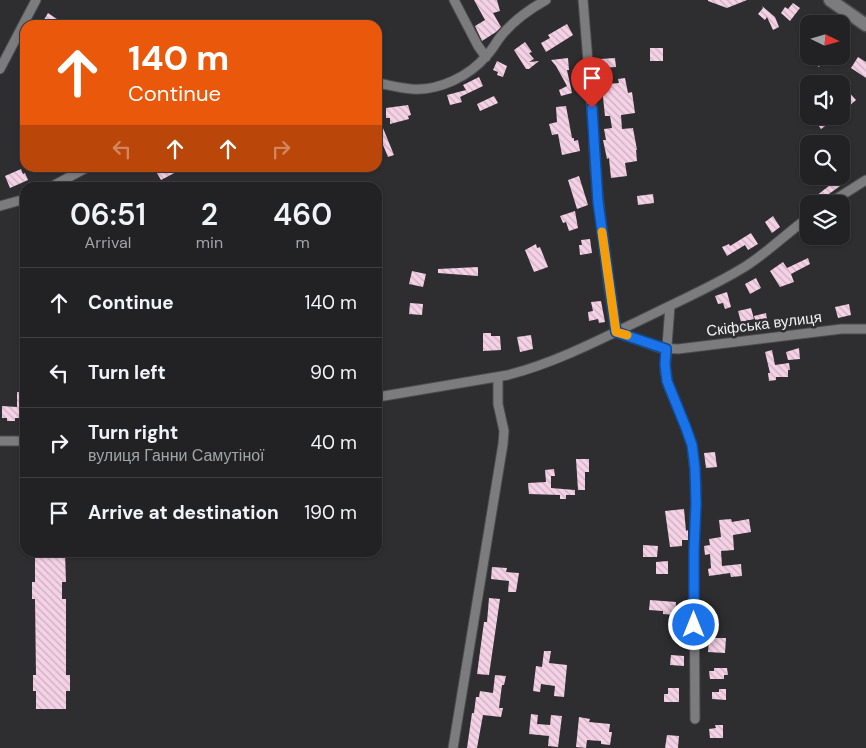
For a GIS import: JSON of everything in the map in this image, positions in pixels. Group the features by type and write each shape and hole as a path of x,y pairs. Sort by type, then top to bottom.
{"main road":[{"path":"830,0 866,25"}],"street":[{"path":"26,20 36,0"},
{"path":"454,0 478,46 486,57"},
{"path":"382,84 413,89 430,88 449,82 466,73 486,57 501,36 517,19 546,0"},
{"path":"583,0 595,169 616,332"},
{"path":"0,69 20,31"},
{"path":"60,182 79,172"},
{"path":"842,195 866,180"},
{"path":"0,206 20,200"},
{"path":"382,396 498,377 532,368 616,332 716,283 745,267 800,224"},
{"path":"670,306 665,364 667,381 685,424 694,456 696,485 694,551 695,719"},
{"name":"Скіфська вулиця","path":"666,349 685,349 841,329 866,329"},
{"path":"616,332 666,349"},
{"path":"453,748 504,435 498,404 498,377"},
{"path":"0,441 20,441"}],"building":[{"path":"474,0 497,0 500,11 493,13 501,27 482,41 475,26 485,20"},
{"path":"708,0 747,0 727,8 708,1"},
{"path":"793,3 800,8 790,21 781,13 785,7 788,9"},
{"path":"762,6 775,17 779,27 773,30 767,17 765,20 758,14 763,8"},
{"path":"48,13 58,20 44,20"},
{"path":"567,24 573,35 546,52 541,43 550,38 548,35"},
{"path":"525,42 532,52 529,53 534,59 529,62 539,61 529,69 526,69 514,50"},
{"path":"650,48 663,48 663,61 650,61"},
{"path":"858,57 866,62 866,78 851,68"},
{"path":"568,58 569,70 567,70 572,93 561,96 559,90 567,86 551,60"},
{"path":"615,58 616,67 600,68 600,59"},
{"path":"497,61 507,66 503,77 497,75 498,72 493,70"},
{"path":"479,77 483,86 460,97 462,102 450,105 447,95 466,90 463,85"},
{"path":"625,78 628,93 632,92 635,113 621,115 622,129 633,128 637,161 625,163 627,176 611,178 609,158 607,159 603,140 606,140 604,129 612,128 610,116 605,116 602,88 608,87 607,84 619,83 618,79"},
{"path":"850,93 856,100 850,105"},
{"path":"494,96 498,103 480,111 477,104"},
{"path":"408,105 411,115 408,116 409,119 390,124 390,118 386,118 386,108"},
{"path":"566,106 572,138 574,138 574,141 578,140 580,151 562,155 558,134 552,135 549,124 557,122 556,107"},
{"path":"818,125 827,125 821,129"},
{"path":"382,128 394,155 388,157 383,145"},
{"path":"20,169 20,172 25,173 28,180 10,188 5,176"},
{"path":"156,172 176,172 161,180"},
{"path":"579,176 588,205 577,209 568,180"},
{"path":"830,185 842,185 827,195 817,195"},
{"path":"653,194 654,203 638,205 637,196"},
{"path":"575,211 578,228 569,231 566,222 563,223 560,216"},
{"path":"773,216 780,227 772,233 765,222"},
{"path":"751,233 758,244 748,250 745,245 727,256 722,247 729,244 730,246"},
{"path":"590,239 592,253 580,255 579,245 582,245 581,240"},
{"path":"536,244 537,248 540,247 548,267 534,272 525,250"},
{"path":"808,258 810,264 791,274 794,282 780,287 770,271 783,262 787,268"},
{"path":"478,267 478,276 438,273 438,269"},
{"path":"412,271 426,274 423,287 409,284"},
{"path":"756,278 761,288 750,294 745,284"},
{"path":"727,292 731,307 725,309 723,303 718,304 715,296"},
{"path":"601,301 605,322 599,323 598,319 589,321 588,312 593,311 591,302"},
{"path":"410,303 423,304 422,315 409,314"},
{"path":"849,304 851,315 838,318 835,307"},
{"path":"751,308 754,319 741,322 738,311"},
{"path":"766,313 768,325 757,327 754,316"},
{"path":"483,333 491,333 491,336 500,336 501,350 483,351"},
{"path":"531,335 533,349 520,352 517,337"},
{"path":"799,348 800,359 788,360 786,352"},
{"path":"772,350 775,365 789,363 788,377 776,377 776,380 769,381 768,373 770,373 765,352"},
{"path":"17,392 20,392 20,418 15,418 15,421 7,421 7,418 2,418 2,406 17,407"},
{"path":"715,452 717,467 706,468 704,453"},
{"path":"576,459 589,459 589,472 585,472 585,490 578,490"},
{"path":"554,469 555,476 551,476 551,488 575,490 575,495 566,495 566,499 560,499 560,495 529,494 528,483 546,482 545,470"},
{"path":"684,509 688,540 682,540 682,546 670,547 665,511"},
{"path":"731,519 732,522 749,519 751,532 733,535 734,550 721,551 722,566 741,564 742,576 731,577 730,573 709,576 708,569 711,568 710,554 705,555 704,546 710,545 709,539 721,537 719,520"},
{"path":"643,545 658,546 657,557 643,557"},
{"path":"35,557 65,557 66,582 62,582 62,599 66,599 66,675 70,675 70,691 66,691 66,709 36,709 36,691 33,691 33,675 36,675 35,599 32,599 32,582 35,582"},
{"path":"668,561 668,574 656,574 656,562"},
{"path":"492,567 507,568 506,572 519,573 516,592 508,592 509,581 491,579"},
{"path":"489,598 500,599 489,675 477,674 484,622 487,622"},
{"path":"650,600 676,602 675,615 663,614 663,611 649,610"},
{"path":"709,638 726,638 725,653 708,652"},
{"path":"544,651 551,651 549,663 567,665 564,697 554,696 555,686 541,684 540,692 533,691 536,666 542,667"},
{"path":"671,655 684,656 684,666 670,665"},
{"path":"714,668 727,668 728,675 724,675 724,679 710,679 709,671 714,671"},
{"path":"495,675 506,676 504,685 502,685 499,708 503,708 501,717 483,715 477,748 467,748 476,697 479,697 480,691 493,693"},
{"path":"668,688 679,688 679,702 664,702 664,694 668,694"},
{"path":"719,689 726,689 726,700 712,699 712,692 719,692"},
{"path":"531,714 538,715 537,724 550,725 551,715 562,716 558,747 548,746 549,736 529,734"},
{"path":"579,717 590,719 589,722 610,724 609,732 612,732 610,745 601,744 601,741 587,740 586,748 576,747"},
{"path":"715,725 723,725 723,738 710,738 709,729 716,728"},
{"path":"667,735 679,736 678,748 665,748"}],"slow traffic":[{"path":"602,232 616,332 627,335"}],"route":[{"path":"592,108 598,202 616,332 666,349 667,381 692,445 696,485 694,625"}]}
